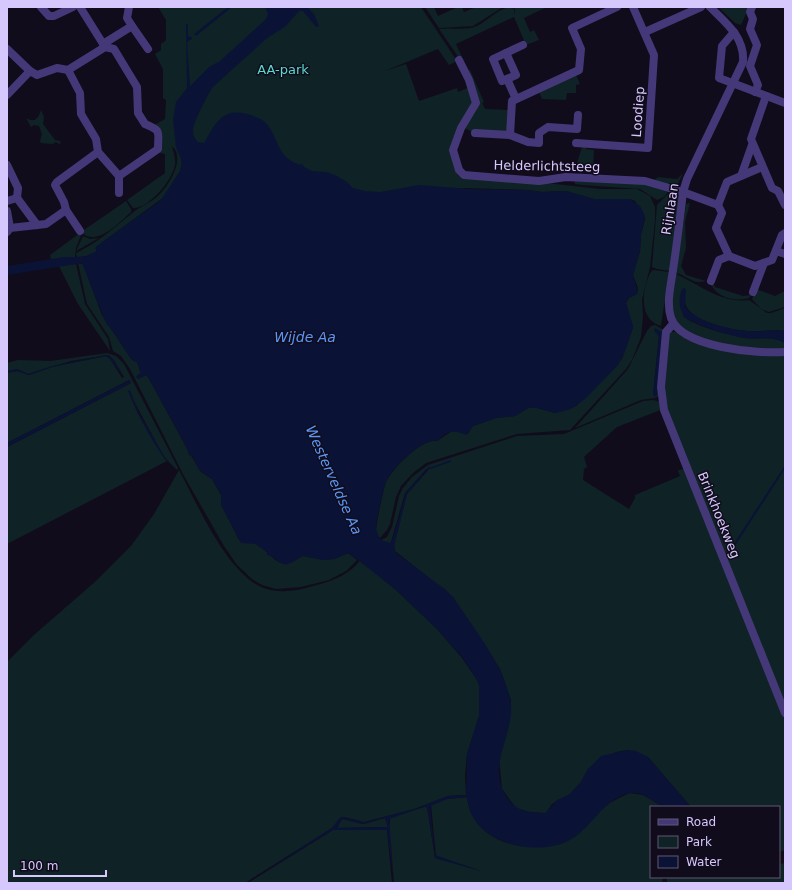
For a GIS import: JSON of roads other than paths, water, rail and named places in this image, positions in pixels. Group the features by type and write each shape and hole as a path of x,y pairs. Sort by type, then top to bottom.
{"street":[{"path":"41,7 50,16 54,16 73,7"},
{"path":"80,7 104,46 114,49 137,87 138,113 146,124 154,126 158,131 158,149 119,176"},
{"path":"129,7 127,18 148,49"},
{"path":"510,135 512,101 577,72 580,67 581,49 572,28 618,7"},
{"path":"633,7 644,32 701,7"},
{"name":"Rijnlaan","path":"673,324 669,304 684,192 692,169 741,68 743,58 741,47 734,32 728,23 710,7"},
{"path":"752,7 750,12 753,19 750,29 757,45 750,66 758,85 755,92"},
{"path":"7,49 30,71 37,75 56,68 68,70 132,26"},
{"name":"Loodiep","path":"576,143 648,148 654,55 644,32"},
{"path":"734,32 722,46 719,78 785,103"},
{"path":"506,53 516,75 502,81 493,59 523,45"},
{"name":"Helderlichtsteeg","path":"459,60 469,80 476,103 461,128 453,150 457,165 464,175 539,181 566,177 645,181 684,192"},
{"path":"68,70 80,93 80,114 96,139 98,152 119,176 119,193"},
{"path":"7,95 30,71"},
{"path":"507,79 516,99"},
{"path":"766,96 751,139 752,145 772,188 778,191 785,205"},
{"path":"475,133 510,135 528,142 539,143 539,133 548,127 577,129 578,114"},
{"path":"741,176 752,145"},
{"path":"80,230 66,210 64,202 56,190 57,182 98,152"},
{"path":"7,165 18,188 17,198 37,225"},
{"path":"718,205 727,182 762,167"},
{"path":"684,192 718,205 722,213 716,228 729,256"},
{"path":"7,201 17,198"},
{"path":"7,211 8,230 46,224 66,210"},
{"path":"710,281 719,260 729,256 755,266 772,260 782,235 785,233"},
{"path":"776,250 785,254"},
{"path":"754,292 764,263"},
{"path":"673,324 687,334 725,348 757,352 785,352"},
{"name":"Brinkhoekweg","path":"673,324 666,332 661,387 663,406 785,713"}],"water":[{"path":"228,7 232,7 196,36 194,34"},
{"name":"Wijde Aa","path":"265,7 307,7 314,14 319,26 316,27 303,11 299,11 286,26 266,39 213,87 193,128 195,139 198,142 204,143 212,128 227,114 241,113 251,115 265,122 271,130 282,153 292,161 300,165 302,164 304,167 312,171 326,172 335,175 347,182 353,188 365,191 380,192 419,185 470,189 528,190 542,192 566,191 594,199 630,199 640,206 645,216 641,235 640,251 633,275 638,293 629,298 626,303 633,327 626,349 618,365 585,399 571,409 556,413 537,408 528,408 515,416 496,418 473,426 467,435 451,432 445,434 437,441 431,441 423,444 400,463 389,476 383,491 376,528 381,540 390,543 393,538 406,492 426,469 451,460 451,462 427,470 407,494 394,547 396,553 446,590 453,597 486,646 501,672 510,698 511,710 510,723 500,759 499,771 500,784 510,802 519,809 528,812 546,813 557,800 570,794 581,782 588,769 601,756 628,750 636,751 648,757 690,806 662,806 644,795 631,793 623,795 609,803 581,832 572,839 563,843 541,848 519,846 492,836 476,822 470,811 467,797 447,799 430,806 435,855 481,871 435,858 428,811 425,806 389,819 394,883 387,830 333,830 245,883 332,828 341,817 364,822 414,809 448,796 466,795 467,754 479,716 479,685 462,657 437,629 396,590 349,553 334,559 323,560 304,556 285,564 270,555 267,555 267,552 255,544 241,543 221,505 221,494 212,479 199,470 193,457 189,455 185,444 148,377 145,375 138,379 136,377 141,373 137,362 131,359 106,323 82,263 7,275 7,266 64,257 84,257 97,251 95,248 101,243 161,200 180,171 182,161 176,147 173,120 176,102 187,88 186,24 188,24 188,37 191,36 192,39 187,42 190,86 209,67 220,61 266,19 268,14","holes":["385,818 388,827 337,828 342,819 361,824"]},
{"path":"683,288 686,289 685,306 689,311 704,321 743,331 785,331 785,343 770,338 745,338 730,335 687,319 680,308 680,295"},
{"path":"655,328 663,333 657,395 655,397 653,395 659,336 654,331"},
{"path":"106,355 114,360 124,378 106,356 52,367 29,375 17,371 7,373 7,371 17,369 28,374 52,366"},
{"path":"130,380 131,383 7,447 7,443"},
{"path":"130,390 139,413 164,456 175,469 161,453 148,433 128,391"}],"waterway":[{"path":"731,550 785,467"}],"park label":[{"name":"AA-park","path":"283,69"}],"water label":[{"name":"Westerveldse Aa","path":"334,480"}]}
